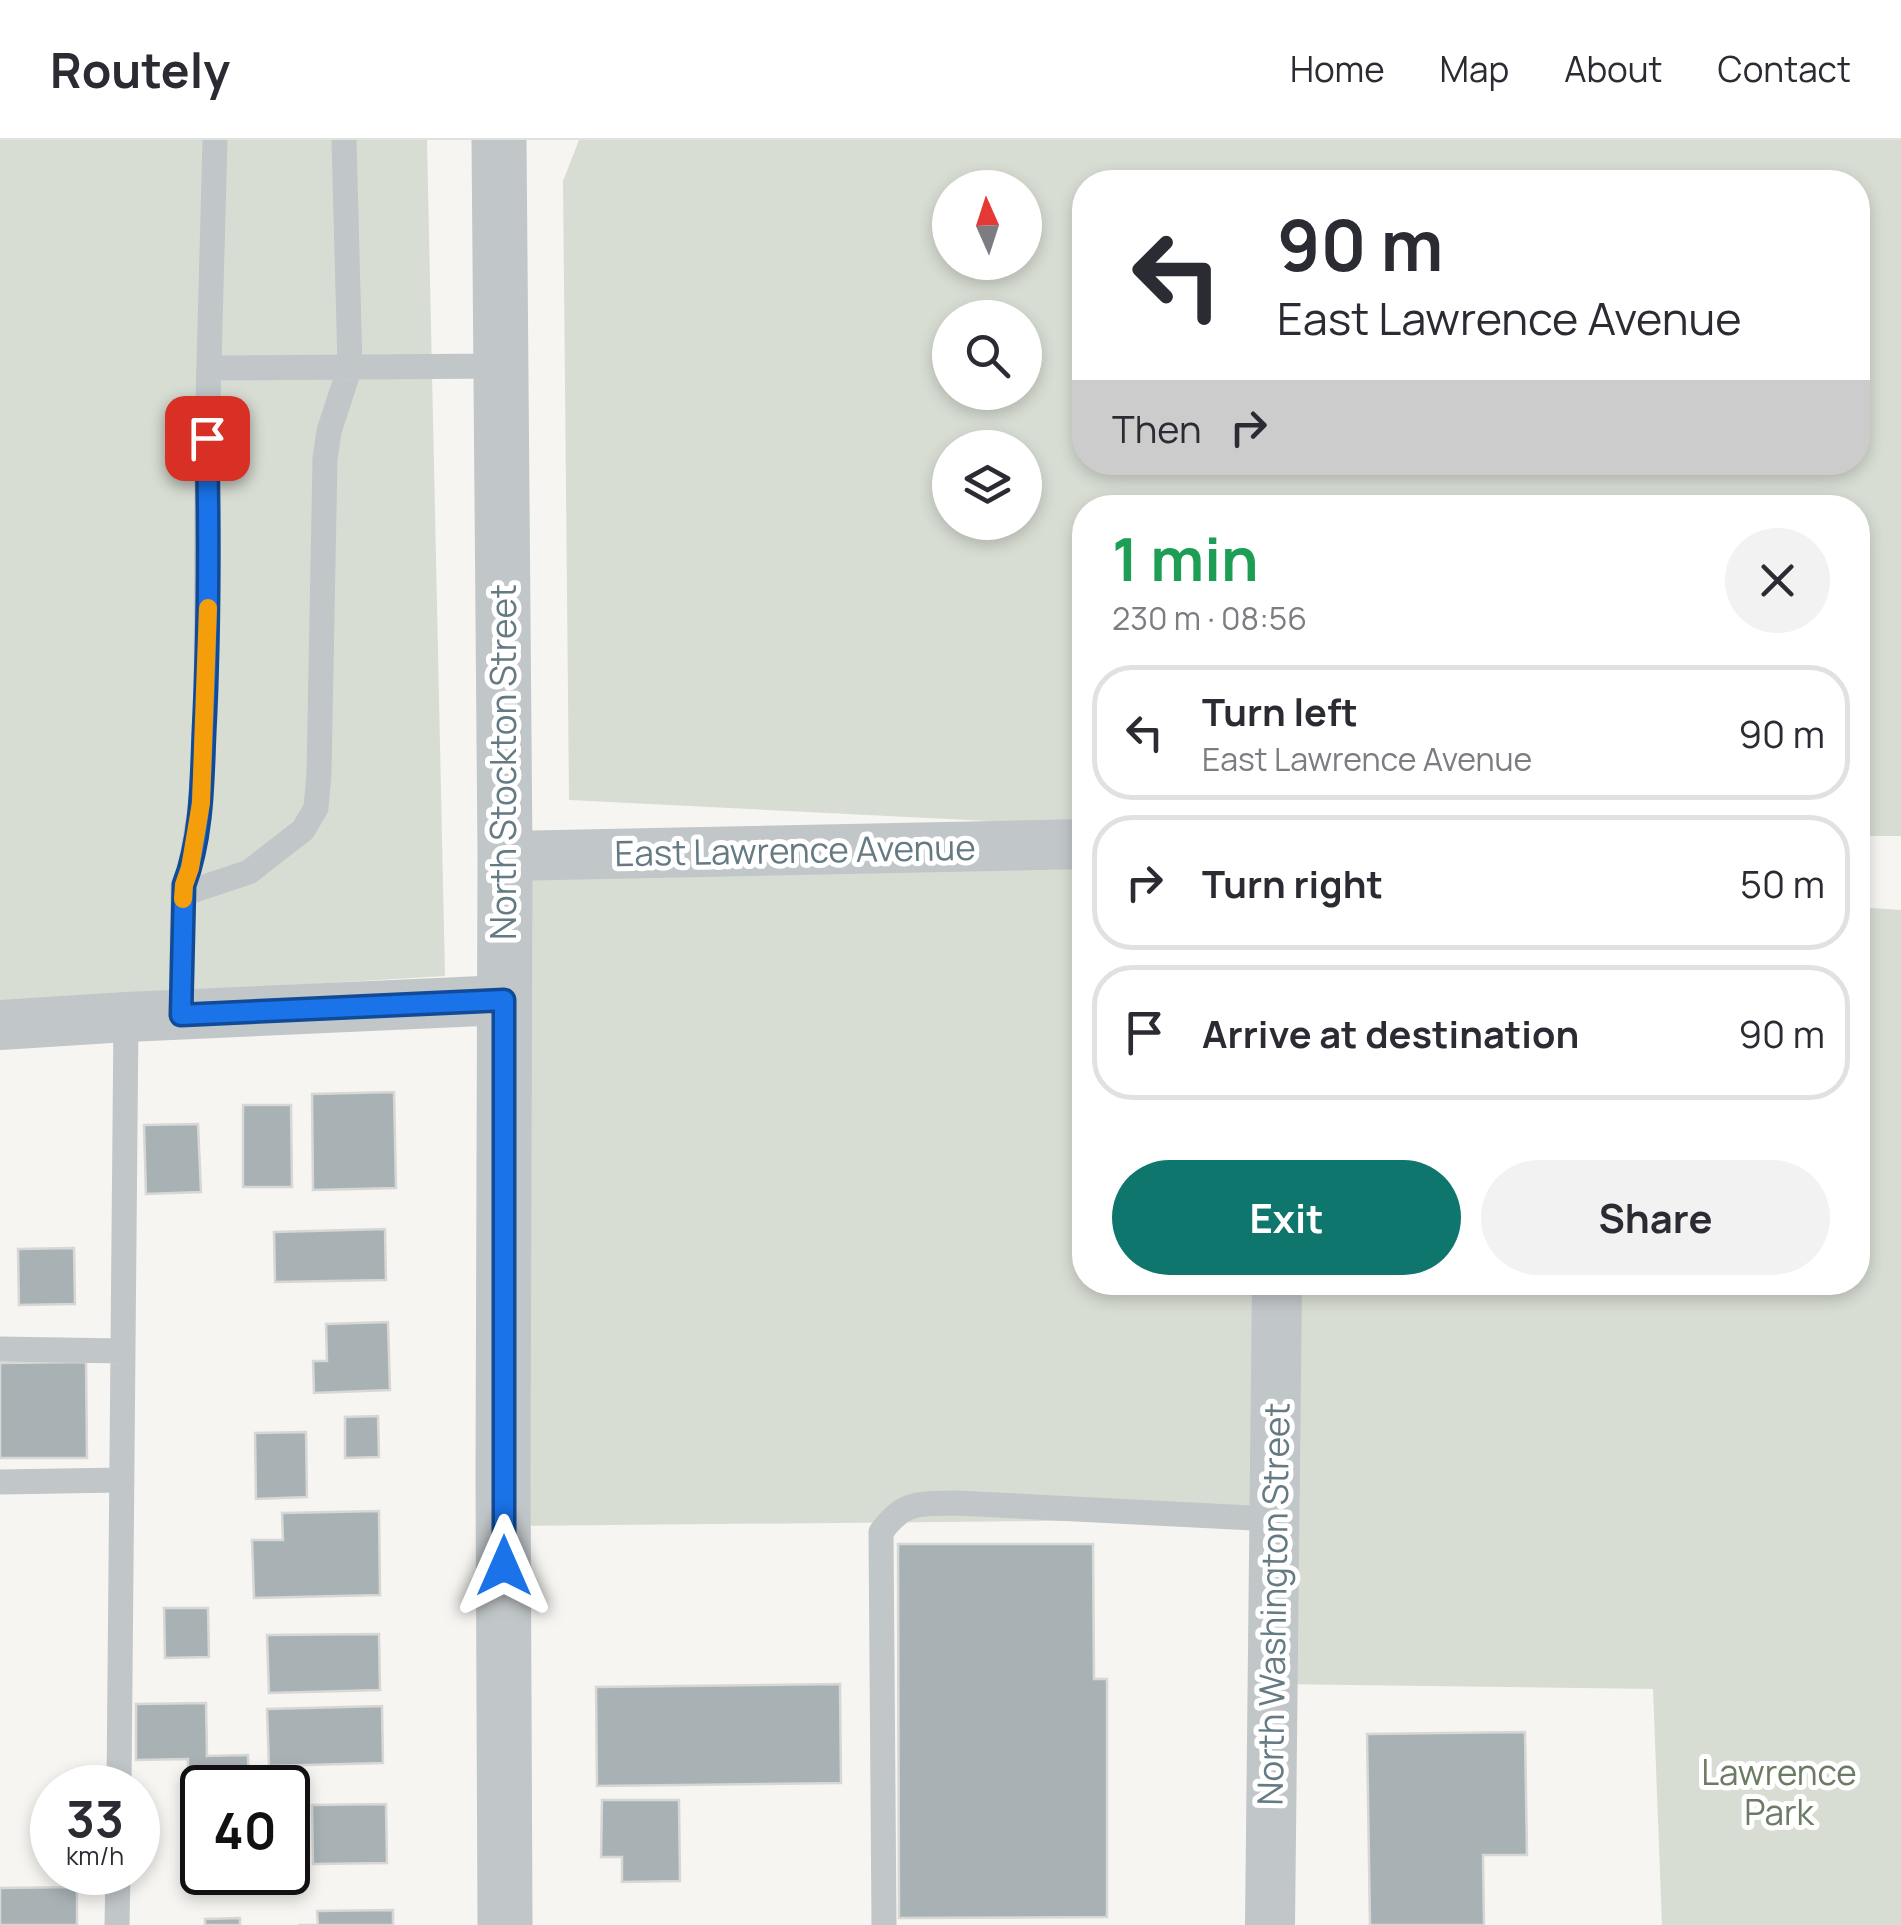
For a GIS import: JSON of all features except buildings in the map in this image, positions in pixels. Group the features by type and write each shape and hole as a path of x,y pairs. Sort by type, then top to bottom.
{"street":[{"name":"North Stockton Street","path":"499,140 505,856 505,1925"},
{"name":"East Lawrence Avenue","path":"505,856 1072,844"},
{"path":"0,1026 504,1000"},
{"name":"North Washington Street","path":"1270,1925 1278,1295"}],"lane":[{"path":"181,1015 184,885 201,803 205,715 215,140"},
{"path":"184,894 249,872 302,830 316,808 326,458 330,431 350,367 344,140"},
{"path":"209,368 501,366"},
{"path":"119,1765 126,1017"},
{"path":"0,1349 123,1350"},
{"path":"0,1482 122,1480"},
{"path":"884,1925 880,1532 895,1513 916,1504 956,1503 1274,1519"},
{"path":"118,1895 118,1925"}],"green space":[{"path":"0,140 427,140 445,976 0,1003"},
{"path":"579,140 1901,140 1901,836 1870,836 1870,495 1072,495 1072,825 569,800 563,181"},
{"name":"Lawrence Park","path":"505,856 1072,863 1072,1295 1870,1295 1870,908 1901,910 1901,1925 1662,1925 1653,1689 1272,1684 1267,1519 503,1526"}],"slow traffic":[{"path":"183,899 201,803 208,608"}],"route":[{"path":"207,438 206,697 201,803 184,885 181,1015 504,1000 504,1566"}]}
